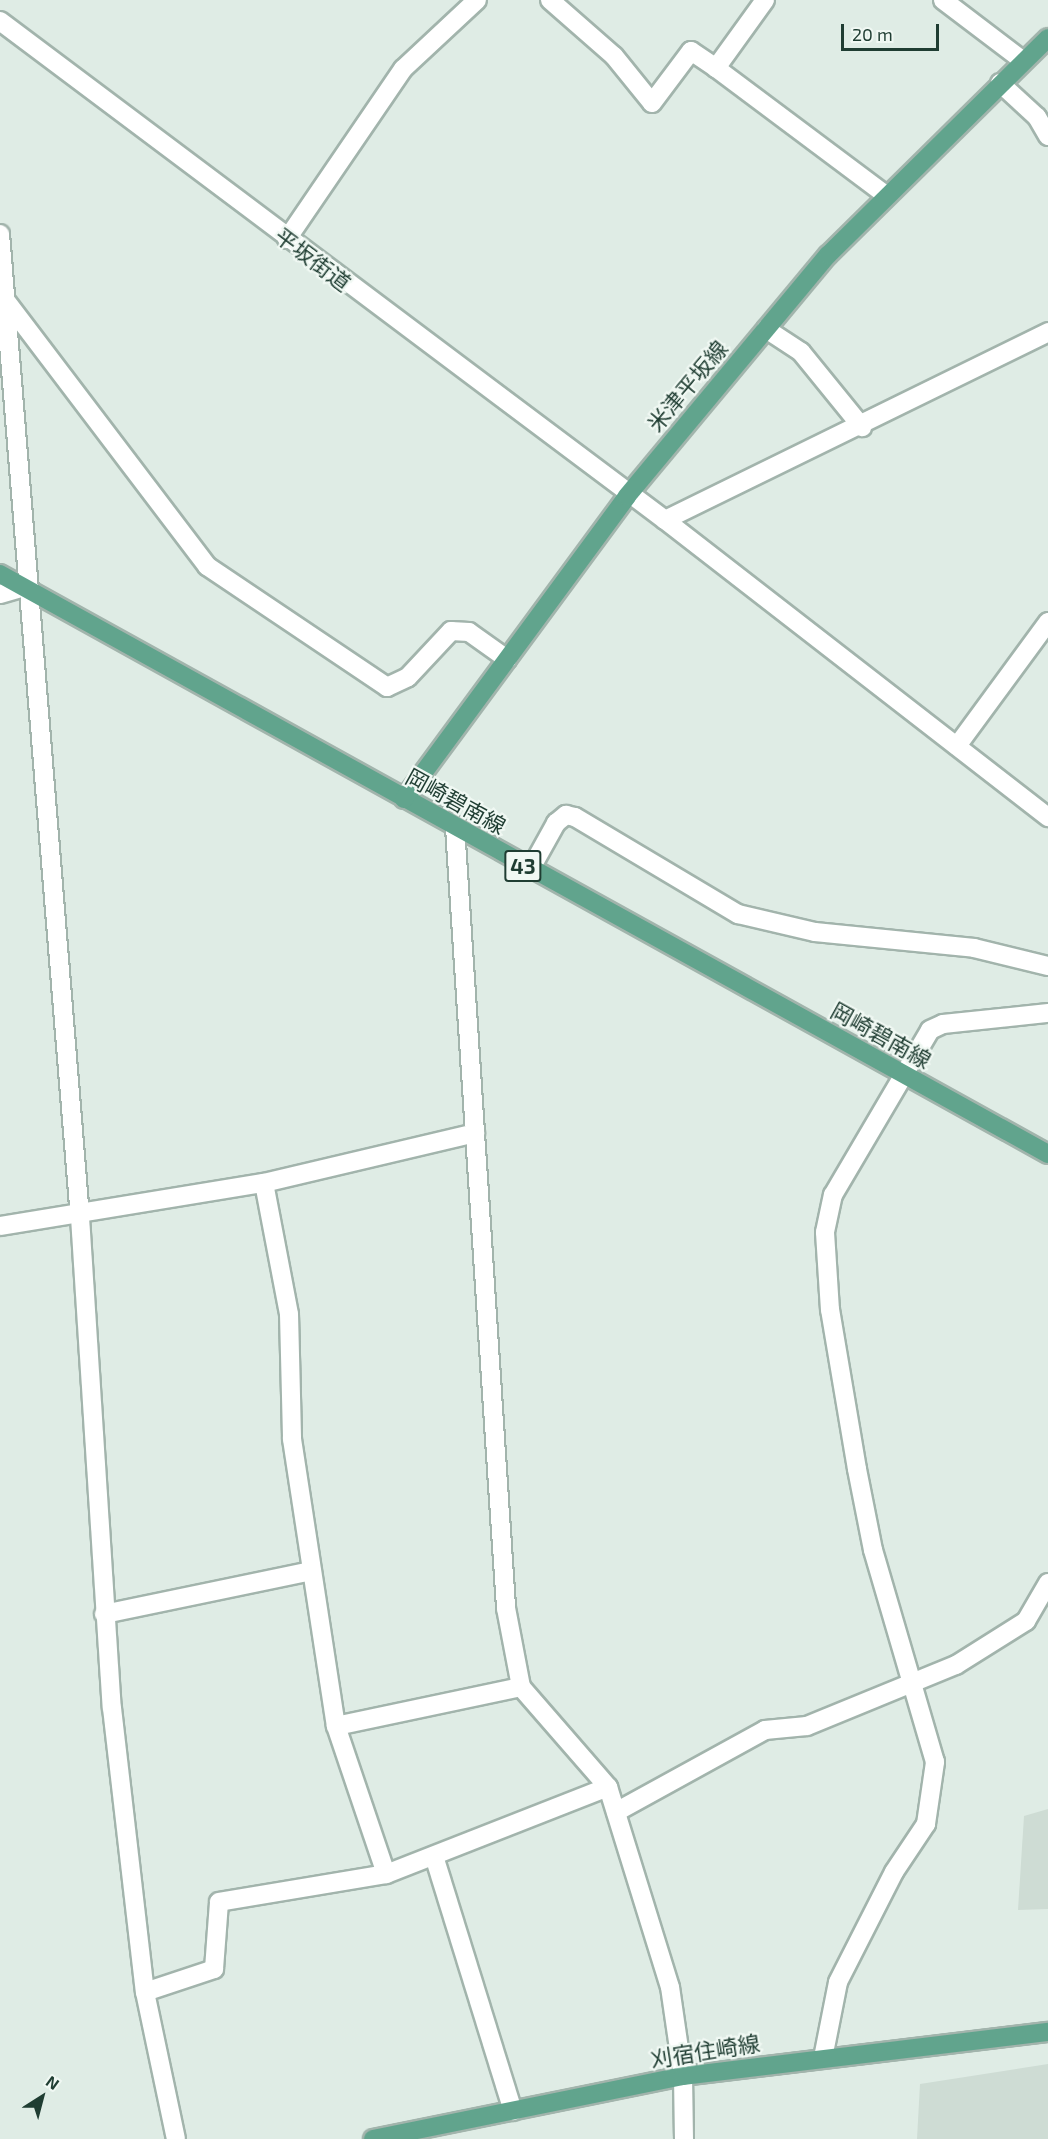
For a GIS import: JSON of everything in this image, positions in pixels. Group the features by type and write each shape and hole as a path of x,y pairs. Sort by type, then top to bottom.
{"main road":[{"name":"米津平坂線","path":"404,799 627,496 766,329 886,195 1048,38"},
{"name":"岡崎碧南線","path":"0,574 530,870 1048,1154"},
{"name":"刈宿住崎線","path":"373,2139 683,2076 1048,2032"}],"street":[{"path":"287,239 404,69 477,0"},
{"path":"550,0 614,56 652,103 691,51 886,195"},
{"path":"716,69 765,0"},
{"path":"943,0 1023,60"},
{"name":"平坂街道","path":"0,21 627,496 665,520 957,746"},
{"path":"1000,83 1037,117 1048,136"},
{"path":"0,234 1,295 80,1217 104,1614 145,1992 176,2139"},
{"path":"1,295 207,566 387,687 408,677 451,631 469,632 507,659"},
{"path":"766,329 801,352 862,427"},
{"path":"665,520 862,427 1048,332"},
{"path":"0,594 26,587"},
{"path":"1048,622 957,746 1048,817"},
{"path":"530,870 556,823 566,815 575,817 738,914 815,932 974,948 1048,966"},
{"path":"454,827 506,1608 521,1687 608,1787 670,1987 683,2076 684,2139"},
{"path":"823,2058 838,1982 894,1872 926,1824 935,1762 911,1685 857,1469 830,1310 825,1232 833,1195 901,1074 930,1030 943,1024 1048,1013"},
{"path":"0,1226 80,1217 264,1183 475,1133"},
{"path":"264,1183 290,1314 292,1439 336,1726 386,1874"},
{"path":"104,1614 312,1571"},
{"path":"616,1812 765,1730 807,1726 956,1665 1026,1621 1048,1582"},
{"path":"336,1726 521,1687"},
{"path":"145,1992 214,1970 219,1902 386,1874 608,1787"},
{"path":"434,1856 513,2111"}],"shaded area":[{"path":"1048,1809 1048,1909 1018,1910 1024,1816"},
{"path":"1048,2064 1048,2139 917,2139 920,2084"}]}
